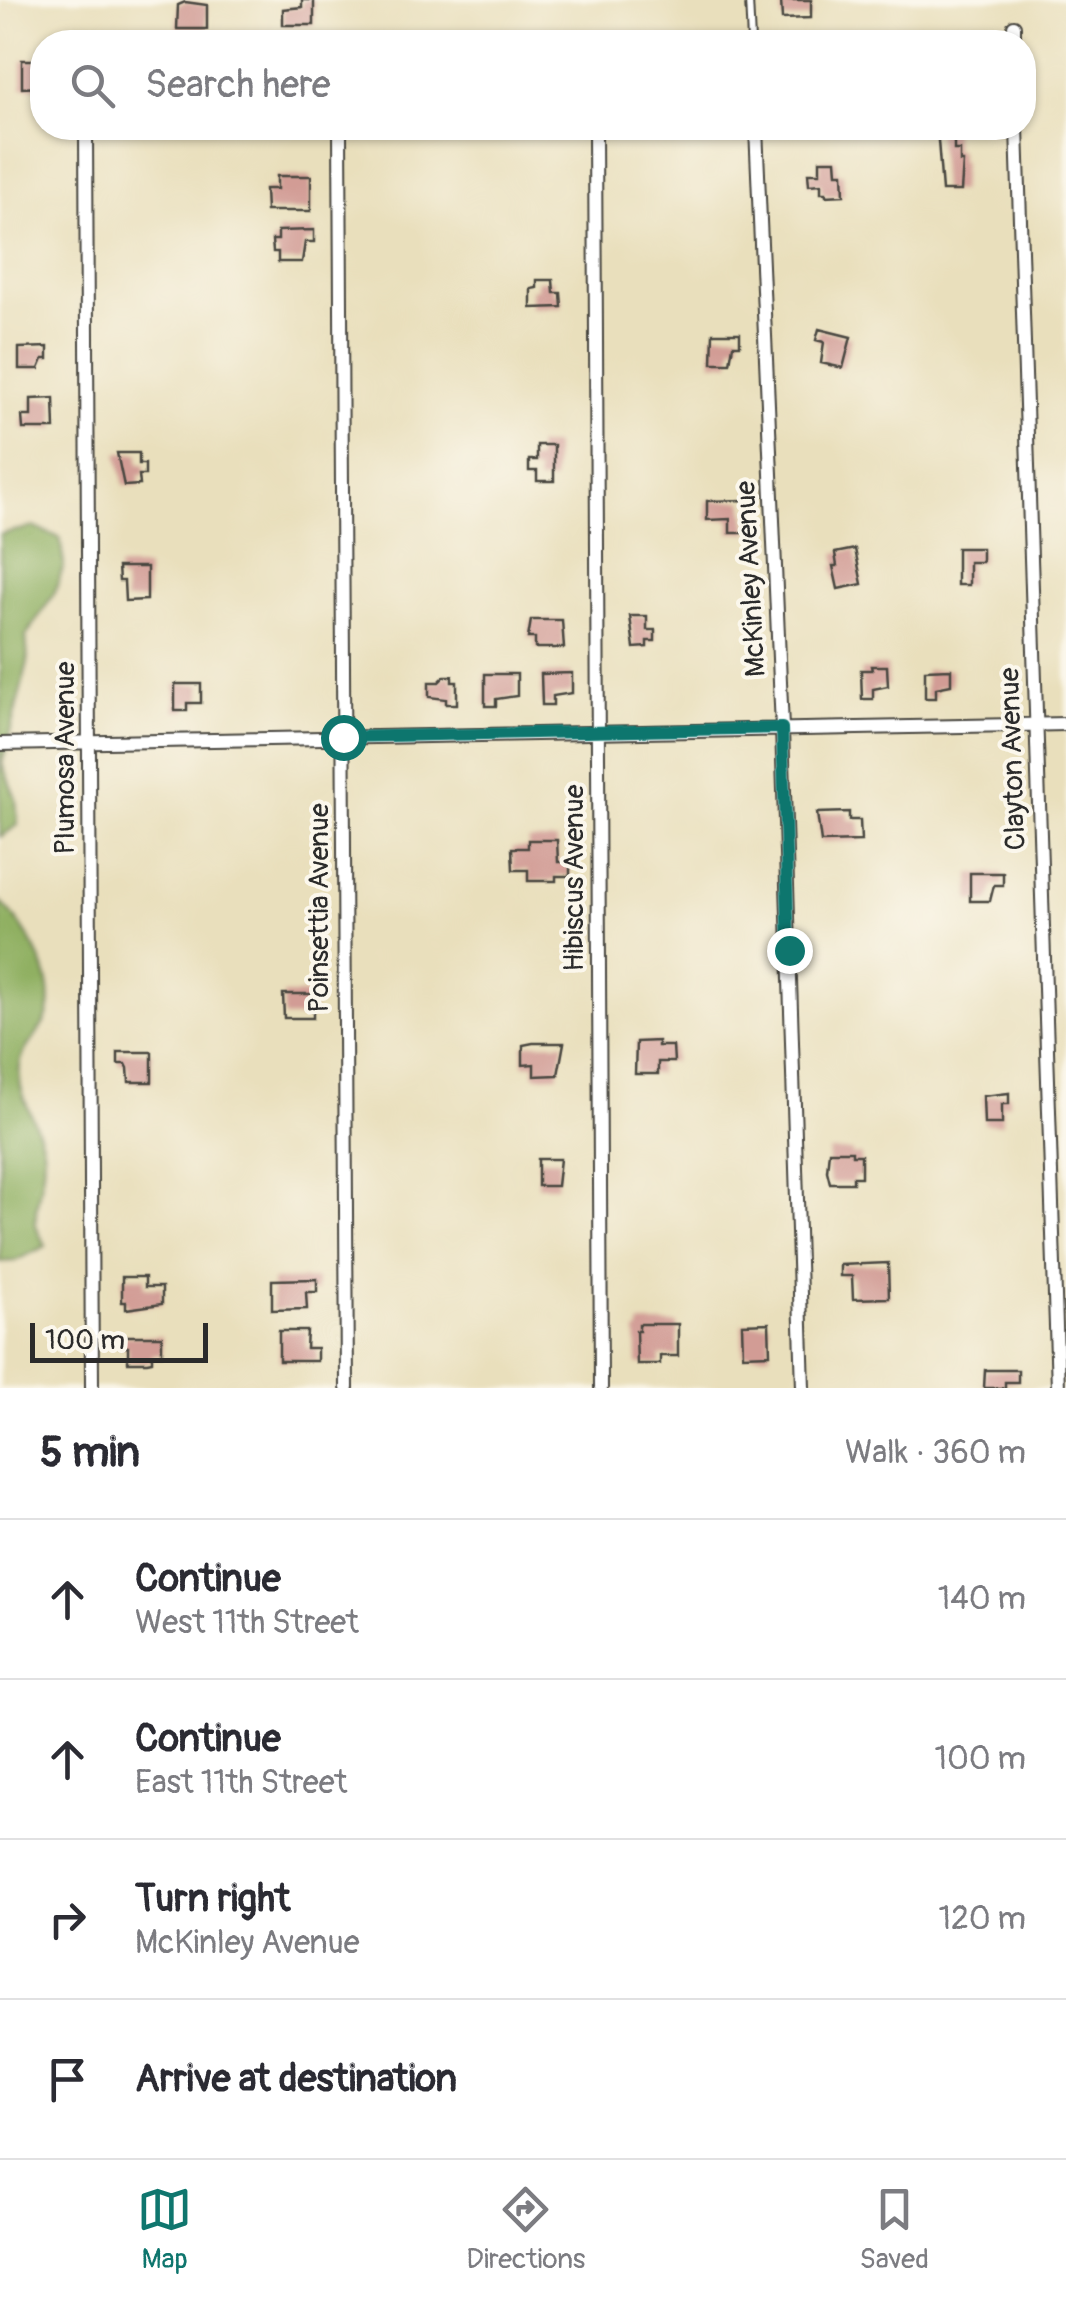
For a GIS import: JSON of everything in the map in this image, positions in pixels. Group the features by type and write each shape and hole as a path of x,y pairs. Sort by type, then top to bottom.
{"street":[{"name":"Plumosa Avenue","path":"86,140 92,1388"},
{"name":"Poinsettia Avenue","path":"340,140 347,1388"},
{"name":"Hibiscus Avenue","path":"595,140 601,1388"},
{"name":"McKinley Avenue","path":"757,140 782,728 803,1388"},
{"name":"Clayton Avenue","path":"1017,140 1058,1388"},
{"path":"0,744 1066,724"}],"lane":[{"path":"749,0 750,30"}],"green space":[{"path":"33,527 60,538 64,565 55,592 26,636 28,662 2,764 16,799 18,825 0,837 0,534"},
{"path":"0,901 38,955 49,988 49,1004 46,1019 27,1047 20,1066 24,1098 43,1148 36,1216 46,1246 15,1261 0,1262"}],"building":[{"path":"302,0 314,0 314,25 283,25 283,9 302,7"},
{"path":"781,0 811,0 811,18 782,19"},
{"path":"178,5 207,5 207,29 177,29"},
{"path":"22,60 30,60 30,88 22,88"},
{"path":"938,140 954,140 954,150 960,150 963,162 961,191 942,191"},
{"path":"820,160 836,160 837,173 843,173 844,195 826,196 821,193 821,184 809,185 808,173 820,173"},
{"path":"277,176 311,176 311,211 266,211 265,189 277,189"},
{"path":"314,230 314,242 305,242 302,262 278,262 272,240 278,240 278,231"},
{"path":"537,280 553,280 554,293 561,293 562,307 531,308 531,289 537,288"},
{"path":"819,329 851,337 843,368 821,363 824,342 816,340"},
{"path":"713,333 740,333 740,345 733,345 730,363 712,363"},
{"path":"48,347 48,359 43,359 39,369 19,369 19,348"},
{"path":"54,398 55,429 23,429 22,416 31,416 31,399"},
{"path":"537,445 554,445 554,481 537,481 537,471 529,471 529,460 537,460"},
{"path":"117,453 139,453 139,464 145,464 145,475 139,475 140,485 124,486"},
{"path":"743,500 748,533 730,533 730,519 707,520 707,501"},
{"path":"957,548 982,548 982,562 969,562 969,585 957,585"},
{"path":"855,549 862,584 838,589 833,566 837,566 835,553"},
{"path":"118,567 147,567 147,600 125,601 124,581 119,581"},
{"path":"630,616 647,616 647,630 655,630 655,641 647,641 647,647 634,648"},
{"path":"531,620 562,620 564,648 535,648 535,638 528,638"},
{"path":"871,666 887,666 888,686 873,689 873,699 862,699 861,670 872,670"},
{"path":"951,669 951,685 936,688 936,698 925,698 925,670"},
{"path":"572,673 572,693 553,696 553,705 542,705 541,674"},
{"path":"485,674 517,674 517,696 496,699 496,706 485,706"},
{"path":"452,676 452,682 457,682 457,704 429,697 429,682 439,682"},
{"path":"175,684 201,684 201,703 187,703 187,711 175,711"},
{"path":"849,812 849,820 860,820 861,841 821,842 817,813"},
{"path":"528,840 557,840 558,862 570,862 570,876 556,876 556,881 528,881 528,870 513,870 512,848 528,848"},
{"path":"970,873 1003,873 1003,885 994,885 990,901 970,901"},
{"path":"283,994 313,994 313,1018 284,1018"},
{"path":"658,1041 658,1046 673,1046 674,1062 658,1062 658,1074 635,1074 636,1042"},
{"path":"564,1043 558,1075 534,1076 534,1064 523,1065 523,1045"},
{"path":"118,1052 152,1052 152,1082 129,1082 126,1064 118,1064"},
{"path":"1009,1093 1009,1104 1002,1104 1002,1124 984,1124 983,1096"},
{"path":"829,1151 861,1155 861,1177 853,1177 853,1183 830,1183"},
{"path":"538,1159 560,1159 557,1186 538,1186"},
{"path":"888,1263 889,1298 853,1299 852,1276 840,1276 840,1265"},
{"path":"122,1277 145,1277 145,1287 162,1287 162,1304 126,1309 126,1302 122,1302"},
{"path":"317,1279 317,1292 306,1292 307,1309 272,1310 272,1280"},
{"path":"769,1323 770,1354 743,1355 742,1324"},
{"path":"639,1324 678,1324 678,1356 660,1356 660,1364 637,1364"},
{"path":"279,1331 307,1331 306,1348 317,1348 317,1361 279,1361"},
{"path":"120,1336 162,1336 162,1355 152,1355 152,1361 128,1362 128,1347 120,1347"},
{"path":"985,1370 1018,1370 1018,1382 1005,1382 1005,1388 984,1388"}],"route":[{"path":"343,737 782,728 789,950"}]}
